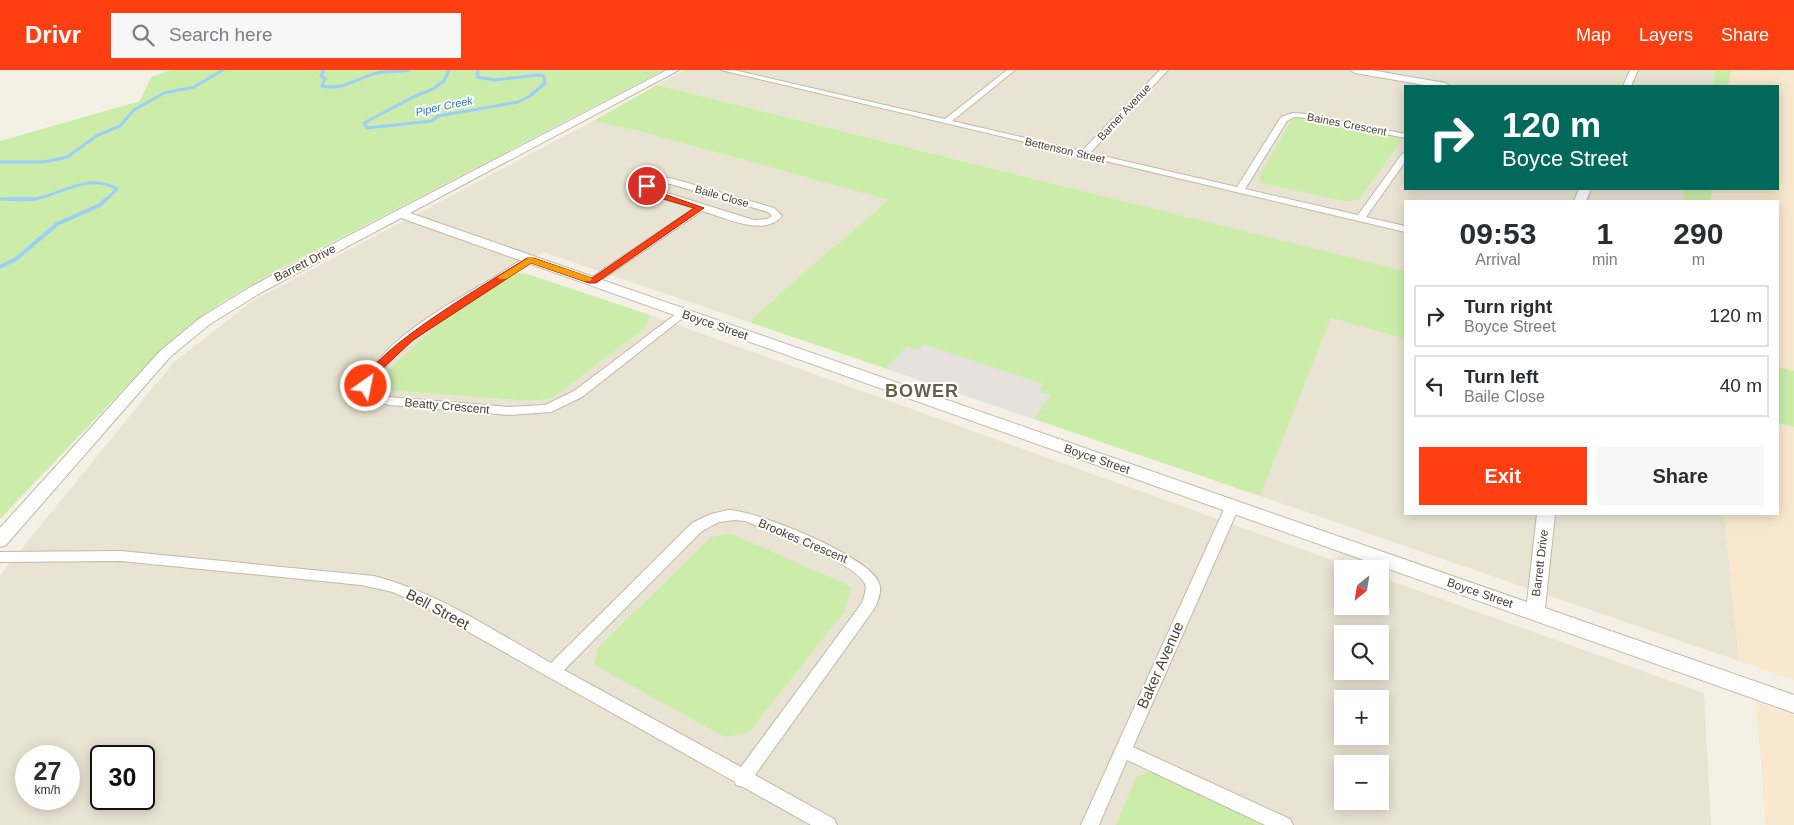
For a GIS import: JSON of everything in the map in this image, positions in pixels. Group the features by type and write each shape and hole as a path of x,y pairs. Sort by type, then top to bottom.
{"street":[{"name":"Barrett Drive","path":"0,540 155,365 189,333 257,289 674,70"},
{"name":"Bettenson Street","path":"725,70 1404,229"},
{"path":"998,70 1010,71"},
{"name":"Barner Avenue","path":"1084,154 1164,70"},
{"path":"1355,70 1439,85"},
{"path":"1627,85 1634,70"},
{"path":"946,122 1010,71"},
{"name":"Baines Crescent","path":"1239,191 1284,119 1289,116 1308,116 1404,136"},
{"path":"1360,219 1404,157"},
{"name":"Baile Close","path":"593,281 700,208 754,223 770,222 777,216 771,210 671,181 660,180 647,186 646,189 650,192 700,208"},
{"name":"Boyce Street","path":"401,214 1794,704"},
{"name":"Beatty Crescent","path":"530,260 410,338 372,373 366,386 369,392 373,396 389,401 509,411 547,409 578,394 684,314"},
{"name":"Baker Avenue","path":"1090,825 1232,507"},
{"name":"Brookes Crescent","path":"552,672 697,527 718,516 737,514 748,517 848,560 867,574 872,582 868,605 742,778"},
{"name":"Barrett Drive","path":"1534,612 1546,515"},
{"name":"Bell Street","path":"0,557 121,556 378,582 411,592 828,825"},
{"path":"1123,750 1284,825"}],"shaded area":[{"path":"685,70 1716,70 1712,85 1404,85 1404,190 1685,190 1682,200 1404,200 1404,271 657,85"},
{"path":"1731,70 1794,71 1794,371 1779,367 1779,200 1710,200 1712,190 1779,190 1779,85 1728,85"},
{"path":"593,121 642,132 890,200 794,281 749,322 543,252 515,273 383,390 531,401 553,398 645,328 650,315 1334,561 1334,615 1389,615 1389,580 1704,693 1711,825 0,825 0,575 174,362 254,300"},
{"path":"1331,318 1404,339 1404,515 1724,515 1739,661 1260,496"},
{"path":"923,344 1043,384 1039,391 1051,395 1034,419 886,369 907,346 918,350"},
{"path":"1779,423 1794,427 1794,680 1739,661 1724,515 1779,515"},
{"path":"1756,702 1794,715 1794,825 1766,825"}],"green space":[{"path":"171,70 664,70 265,277 219,304 188,327 157,354 0,519 0,141 140,101 151,77"},
{"path":"1716,70 1731,70 1728,85 1712,85"},
{"path":"657,85 1404,271 1404,339 1331,318 1260,496 749,322 889,200 642,132 593,121"},
{"path":"1304,116 1395,134 1401,141 1359,200 1344,201 1261,183 1259,177 1292,119"},
{"path":"1685,190 1712,190 1710,200 1682,200"},
{"path":"515,273 527,274 650,315 645,328 553,398 531,401 383,390 388,371 437,324"},
{"path":"1779,367 1794,371 1794,427 1779,423"},
{"path":"732,534 852,587 844,612 749,732 725,737 594,665 597,649 711,537"},
{"path":"1160,768 1284,825 1116,825 1136,777"}],"waterway":[{"name":"Piper Creek","path":"0,162 44,162 67,157 98,135 120,126 134,110 164,93 194,87 223,70"},
{"name":"Piper Creek","path":"324,70 321,76 325,79 322,86 330,87 337,87 377,73 409,70"},
{"name":"Piper Creek","path":"449,70 444,81 433,89 415,96 364,123 367,128 432,121 438,116 518,102 530,96 545,83 544,76 538,75 495,80 477,77 478,70"},
{"name":"Piper Creek","path":"0,199 35,199 86,183 96,183 107,184 117,189 105,201"},
{"name":"Piper Creek","path":"9,199 33,199"},
{"name":"Piper Creek","path":"0,267 16,259 57,224 100,205 106,199"}],"slow traffic":[{"path":"502,277 530,260 587,279"}],"district":[{"name":"BOWER","path":"922,391"}],"route":[{"path":"366,386 372,373 378,366 410,338 530,260 593,281 700,208 650,192 646,189 647,186"}]}
